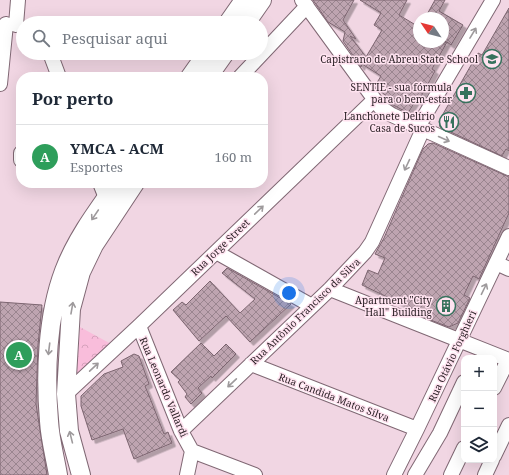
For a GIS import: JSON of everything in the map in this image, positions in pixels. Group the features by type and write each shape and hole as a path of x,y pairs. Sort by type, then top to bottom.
{"main road":[{"path":"233,16 244,0"},
{"path":"251,16 262,0"},
{"path":"194,72 202,60"},
{"path":"212,72 220,60"},
{"path":"81,475 69,432 66,394 71,309 81,272 94,245 132,188"},
{"path":"58,475 49,422 48,360 54,310 64,272 103,191"}],"street":[{"path":"0,84 11,24 18,0"},
{"name":"Rua Antônio Francisco da Silva","path":"181,431 330,290 365,252 372,242 421,128 493,0"},
{"path":"268,45 305,3 374,100 392,115 509,168"},
{"path":"53,60 57,72"},
{"path":"244,72 255,60"},
{"name":"Rua Jorge Street","path":"66,394 139,326 374,100"},
{"name":"Rua Otávio Forghieri","path":"394,475 509,236"},
{"path":"216,252 312,306"},
{"path":"496,263 509,269"},
{"path":"330,290 459,340 477,353 509,360 497,382"},
{"name":"Rua Leonardo Vallardi","path":"139,326 181,431 192,451"},
{"name":"Rua Candida Matos Silva","path":"252,364 417,429"},
{"path":"415,475 440,434 461,388"},
{"path":"497,450 509,425"},
{"path":"187,475 192,451 255,475"},
{"path":"451,475 461,454"},
{"path":"485,475 491,463"}],"green space":[{"path":"80,327 113,345 76,381"}],"building":[{"path":"313,0 354,0 343,20 356,39 350,36 366,57 382,30 374,25 381,13 360,0 407,0 399,15 413,23 413,48 444,48 432,69 435,71 418,102 416,100 408,113 386,101 384,98 386,96 375,86 381,76 362,64 361,67 343,41 345,32 328,22"},
{"path":"435,0 445,0 439,11 441,12 428,12"},
{"path":"509,8 509,151 506,149 502,156 440,127 439,121 478,53 482,55"},
{"path":"449,17 463,25 451,45 449,44"},
{"path":"433,143 509,177 509,213 479,279 473,276 464,295 470,298 458,323 449,327 420,316 421,313 362,285 368,270 378,274 385,258 375,254 384,238 423,149 428,144"},
{"path":"227,268 291,304 250,342 226,316 199,341 173,310 182,302 186,305 210,281 240,313 255,299 222,273"},
{"path":"0,302 42,305 38,345 36,404 47,475 0,475"},
{"path":"201,343 214,356 226,344 236,354 212,378 211,376 198,388 202,393 191,404 185,397 187,394 178,382 180,380 171,372"},
{"path":"134,354 139,356 149,384 145,386 164,434 168,432 172,443 134,459 123,429 92,440 81,406 81,396 104,374 123,367 121,361"}],"place":[{"name":"Capistrano de Abreu State School","path":"492,59"},
{"name":"SENTIE - sua fórmula para o bem-estar","path":"466,93"},
{"name":"Lanchonete Delírio Casa de Sucos","path":"449,122"},
{"name":"Apartment \"City Hall\" Building","path":"446,306"},
{"name":"YMCA - ACM","path":"19,355"}]}
